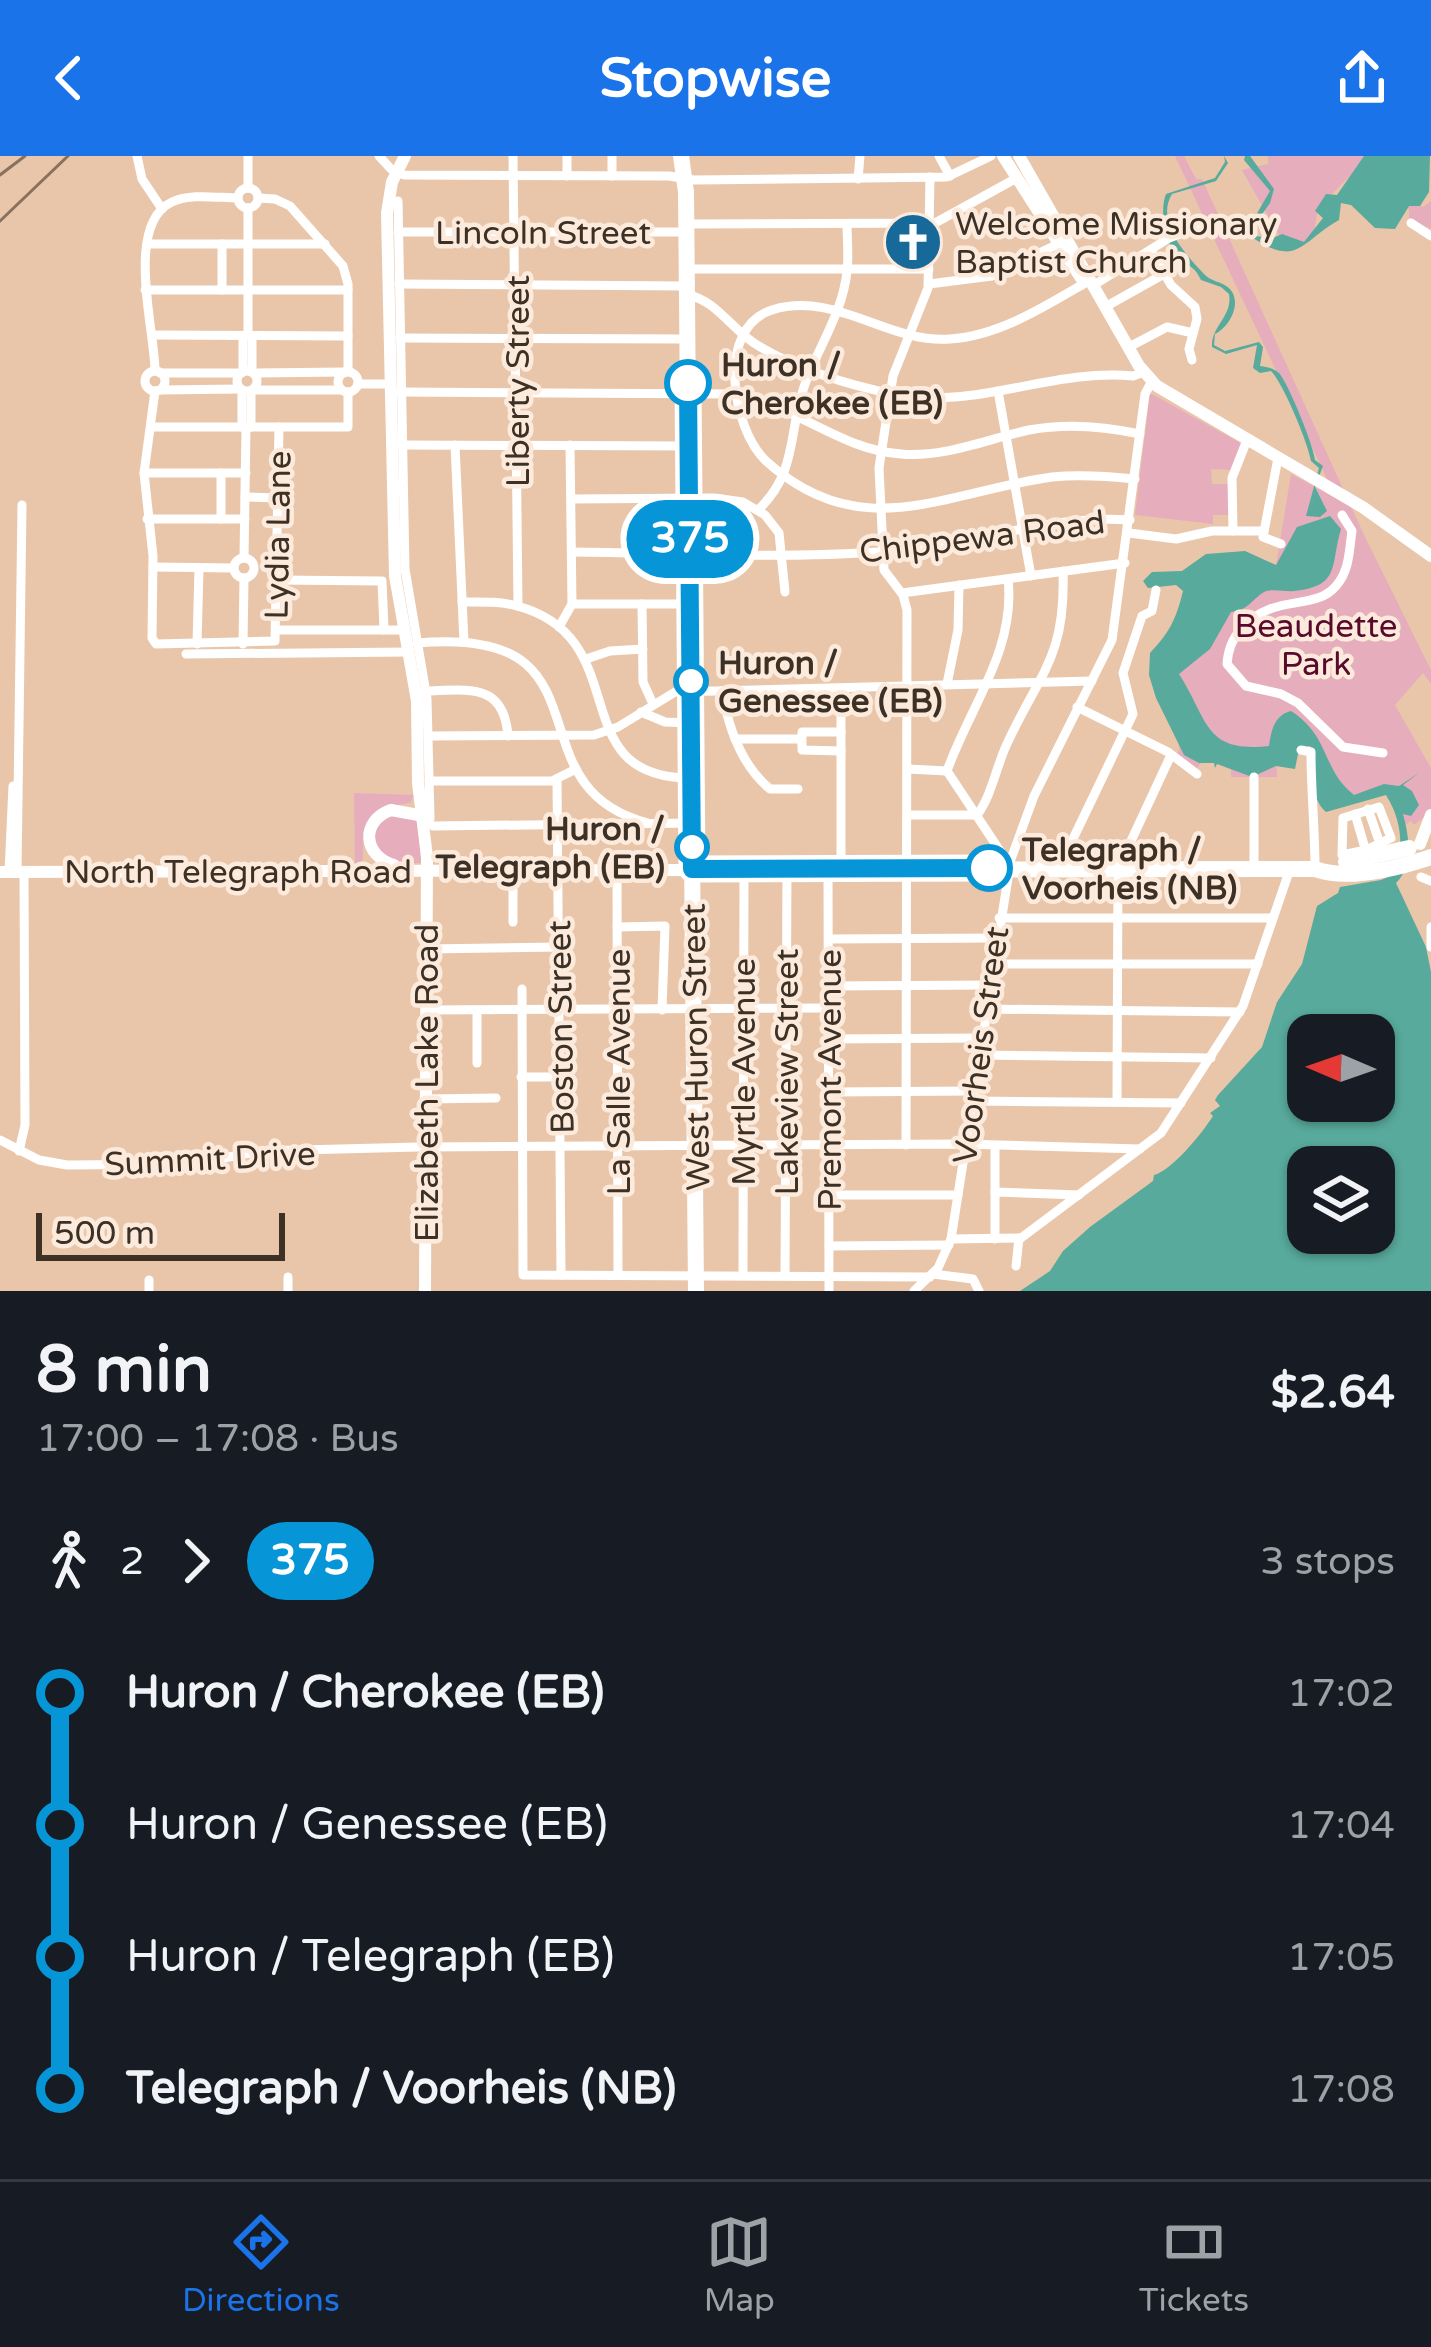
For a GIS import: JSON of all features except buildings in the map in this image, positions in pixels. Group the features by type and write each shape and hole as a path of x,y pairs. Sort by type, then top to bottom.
{"highway":[{"name":"West Huron Street","path":"680,156 691,292 696,1283"},
{"path":"692,869 1006,863 1322,872 1368,855 1419,854"}],"main road":[{"path":"396,172 405,156"},
{"path":"1003,156 1058,244 1071,256"},
{"path":"1018,156 1071,256 1140,365 1247,440 1431,556"},
{"name":"Elizabeth Lake Road","path":"396,172 387,212 399,518 396,582 404,630 413,647 420,800 429,820 420,870 427,949 425,1291"},
{"path":"1015,179 1031,200 1039,201 1038,190"},
{"path":"365,871 364,835 370,818 384,808 420,800"},
{"path":"420,870 378,859 370,846 369,831 377,816 391,809 429,820"},
{"path":"1419,854 1431,815"},
{"name":"North Telegraph Road","path":"16,872 692,869"}],"street":[{"path":"137,156 141,177 162,209"},
{"path":"248,156 248,188 238,198 184,198 162,209 152,224 145,290 158,372 165,379 158,391 144,473 154,643 243,644 275,636 404,630"},
{"path":"379,156 404,176 685,178 950,176 991,156"},
{"name":"Liberty Street","path":"513,156 518,606"},
{"path":"567,156 567,176"},
{"path":"612,156 612,176"},
{"path":"858,178 860,156"},
{"path":"939,156 950,176"},
{"path":"906,1144 907,607 902,593 886,576 878,508 889,394 928,284 930,177"},
{"path":"929,223 1015,179"},
{"path":"153,427 348,427 348,290 343,264 290,206 258,198 248,188"},
{"path":"238,198 248,208 247,373 257,382 247,390"},
{"path":"248,208 258,198"},
{"name":"Elizabeth Lake Road","path":"398,202 400,338 394,385 402,445 399,518 413,647 426,691 429,820"},
{"path":"1135,479 1077,475 878,508 829,502 783,475 747,437 735,394 744,336 770,310 794,307 836,310 941,340 977,334 1029,314 1152,252 1172,236 1211,222"},
{"name":"Lincoln Street","path":"398,232 929,223"},
{"path":"1411,223 1431,236"},
{"path":"758,510 783,475 803,391 836,310 847,269 847,224"},
{"path":"149,244 325,244"},
{"path":"222,244 222,290"},
{"path":"928,284 992,276 1058,244"},
{"path":"1152,252 1164,274 1195,308 1189,349 1192,360"},
{"path":"399,284 691,292 847,269 929,268"},
{"path":"1105,307 1164,274"},
{"path":"145,290 348,290"},
{"path":"691,292 767,350 889,394 940,399 1062,378 1124,375 1140,365 1167,327 1193,333"},
{"path":"153,335 348,336"},
{"path":"400,338 688,339"},
{"name":"Voorheis Street","path":"918,1290 932,1276 950,1242 1006,863 1111,644 1145,394 1140,365"},
{"path":"350,381 247,390 158,391 145,382 148,375 158,372 247,373 517,392 735,394 799,414 843,440 880,452 937,453 1066,426 1140,434"},
{"path":"153,567 234,568 244,558 247,390 237,381 247,373"},
{"path":"998,391 1031,576"},
{"name":"Lydia Lane","path":"275,636 279,427"},
{"path":"1232,531 1232,479 1247,440"},
{"path":"402,445 689,446"},
{"path":"454,445 464,642"},
{"path":"559,627 572,604 571,445"},
{"path":"1278,458 1264,531 1265,540 1281,544"},
{"path":"144,473 246,473"},
{"path":"221,473 221,519"},
{"path":"1336,492 1349,549 1346,571 1333,590 1320,598 1258,612 1233,640 1227,664 1246,686 1298,703 1343,747 1383,753"},
{"path":"245,497 278,498"},
{"path":"571,499 731,499 758,510 776,528 785,592"},
{"path":"19,1151 24,1136 26,906 16,872 22,505"},
{"name":"Chippewa Road","path":"572,552 881,552 1099,518 1130,520"},
{"path":"146,519 245,519"},
{"path":"1129,533 1179,539 1264,531"},
{"path":"244,558 254,568 277,574 382,582 384,630"},
{"path":"902,593 1125,563"},
{"path":"197,644 199,568"},
{"path":"234,568 244,578 243,644"},
{"path":"244,578 254,568"},
{"path":"977,814 1017,724 1043,680 1060,632 1063,572"},
{"path":"947,771 1008,625 1008,579"},
{"path":"947,684 958,631 959,585"},
{"path":"1118,610 1142,616 1151,612 1156,590"},
{"path":"462,602 518,606 559,627 586,659 618,751 638,768 660,776 692,778"},
{"path":"572,604 691,604"},
{"path":"642,604 644,686 653,704"},
{"path":"1059,868 1134,711 1123,673 1142,616"},
{"path":"186,654 464,642 514,655 535,669 546,686 574,770 591,793 613,810 648,823"},
{"path":"586,659 610,650 643,649"},
{"path":"428,736 562,736 610,730 669,693 1092,681"},
{"name":"Premont Avenue","path":"829,1291 829,939 841,688"},
{"path":"426,691 473,691 489,696 504,711 508,736"},
{"path":"722,691 735,739 766,787 798,789"},
{"path":"1077,707 1171,755 1197,774"},
{"path":"641,712 665,722 692,723"},
{"path":"735,739 841,732"},
{"path":"801,735 802,750 841,751"},
{"path":"1301,750 1311,752 1315,869"},
{"path":"1117,1101 1118,868 1171,755"},
{"path":"908,769 947,771"},
{"path":"429,782 557,779 574,770"},
{"path":"947,771 1006,863"},
{"path":"1254,778 1254,869"},
{"name":"Boston Street","path":"557,779 561,1275"},
{"path":"1382,808 1391,839 1368,855 1341,853 1343,819 1368,809 1382,808"},
{"path":"1368,809 1378,838"},
{"path":"608,825 613,810"},
{"path":"908,815 977,814"},
{"path":"1355,814 1368,855"},
{"path":"429,820 692,824"},
{"path":"1368,855 1378,838 1391,833"},
{"name":"Myrtle Avenue","path":"743,1275 744,869"},
{"name":"Lakeview Street","path":"785,1275 787,869"},
{"path":"829,1246 1019,1238 1161,1133 1240,1012 1290,869"},
{"path":"513,870 513,922"},
{"name":"La Salle Avenue","path":"617,870 618,1275"},
{"path":"999,918 1273,918"},
{"path":"617,927 665,926 662,1010"},
{"path":"1431,926 1431,947"},
{"path":"829,939 996,938"},
{"path":"427,949 560,947"},
{"path":"992,964 1258,964"},
{"path":"830,986 989,985"},
{"path":"522,989 524,1275 618,1275 696,1283 743,1275 932,1276 973,1279 979,1291"},
{"path":"427,1010 830,1008"},
{"path":"986,1009 1240,1012"},
{"path":"477,1010 477,1063"},
{"path":"830,1039 981,1038"},
{"path":"979,1055 1210,1058"},
{"path":"521,1077 561,1077"},
{"path":"830,1092 1181,1103"},
{"path":"426,1099 496,1098"},
{"name":"Summit Drive","path":"0,1140 19,1151 67,1165 188,1165 261,1150 426,1147 906,1144 1140,1149"},
{"path":"995,1147 995,1239"},
{"path":"995,1192 1079,1195"},
{"path":"829,1196 958,1195"},
{"path":"1016,1266 1019,1238"},
{"path":"288,1277 288,1291"}],"green space":[{"name":"Beaudette Park","path":"1175,156 1184,156 1196,179 1202,179 1431,670 1431,684 1423,673 1395,705 1431,768 1431,812 1414,825 1411,821 1402,827 1394,799 1384,790 1339,800 1313,738 1276,730 1277,777 1231,777 1231,770 1210,753 1195,770 1176,757 1177,650 1276,566 1291,474 1336,498"},
{"path":"1268,156 1409,156 1409,197 1423,207 1431,201 1431,229 1409,219 1409,209 1380,208 1379,177 1349,177 1318,208 1313,239 1287,250 1242,170 1268,164"},
{"path":"1150,393 1242,444 1232,470 1211,469 1212,484 1229,484 1230,515 1213,515 1213,524 1135,515"},
{"path":"354,793 414,795 410,803 370,818 363,860 355,866"},
{"path":"388,812 418,817 421,863 390,863 370,839"}],"water":[{"path":"1224,156 1228,163 1216,181 1172,194 1167,216 1181,248 1204,274 1233,294 1233,314 1215,334 1214,345 1225,351 1259,342 1263,347 1260,366 1279,373 1288,389 1315,460 1323,466 1315,487 1327,511 1320,517 1306,516 1319,468 1311,461 1282,388 1271,371 1260,373 1253,368 1257,345 1226,354 1212,347 1215,333 1228,309 1229,294 1201,280 1175,253 1165,228 1166,194 1215,178"},
{"path":"1245,156 1250,156 1274,189 1253,227 1255,236 1282,234 1304,242 1323,218 1315,211 1326,194 1337,195 1364,156 1430,156 1429,192 1420,206 1409,206 1395,229 1375,228 1351,205 1341,203 1339,220 1298,249 1279,251 1250,236 1249,227 1270,191"},
{"path":"1330,516 1341,529 1327,579 1294,591 1267,591 1231,612 1210,649 1179,674 1211,730 1232,744 1269,746 1277,720 1291,711 1313,731 1336,775 1354,795 1384,784 1399,786 1419,773 1403,785 1419,805 1411,816 1403,814 1408,859 1396,883 1426,947 1431,972 1431,1291 1020,1291 1050,1271 1063,1251 1153,1181 1201,1133 1213,1116 1210,1113 1220,1106 1215,1100 1218,1095 1262,1047 1277,1002 1302,964 1317,906 1340,887 1397,873 1400,833 1386,795 1326,812 1316,797 1310,746 1299,749 1295,769 1276,766 1252,777 1217,764 1215,768 1214,763 1199,763 1184,755 1156,698 1149,675 1150,653 1171,625 1183,591 1176,585 1148,588 1143,581 1152,572 1182,571 1206,554 1245,551 1276,565 1297,527"}],"railway":[{"path":"0,175 25,156"},
{"path":"0,221 68,156"}],"bus line":[{"name":"375","path":"688,383 692,869 989,868"}],"place":[{"name":"Welcome Missionary Baptist Church","path":"913,242"},
{"name":"Huron / Cherokee (EB)","path":"688,383"},
{"name":"Huron / Genessee (EB)","path":"691,681"},
{"name":"Huron / Telegraph (EB)","path":"692,847"},
{"name":"Telegraph / Voorheis (NB)","path":"989,868"}]}
